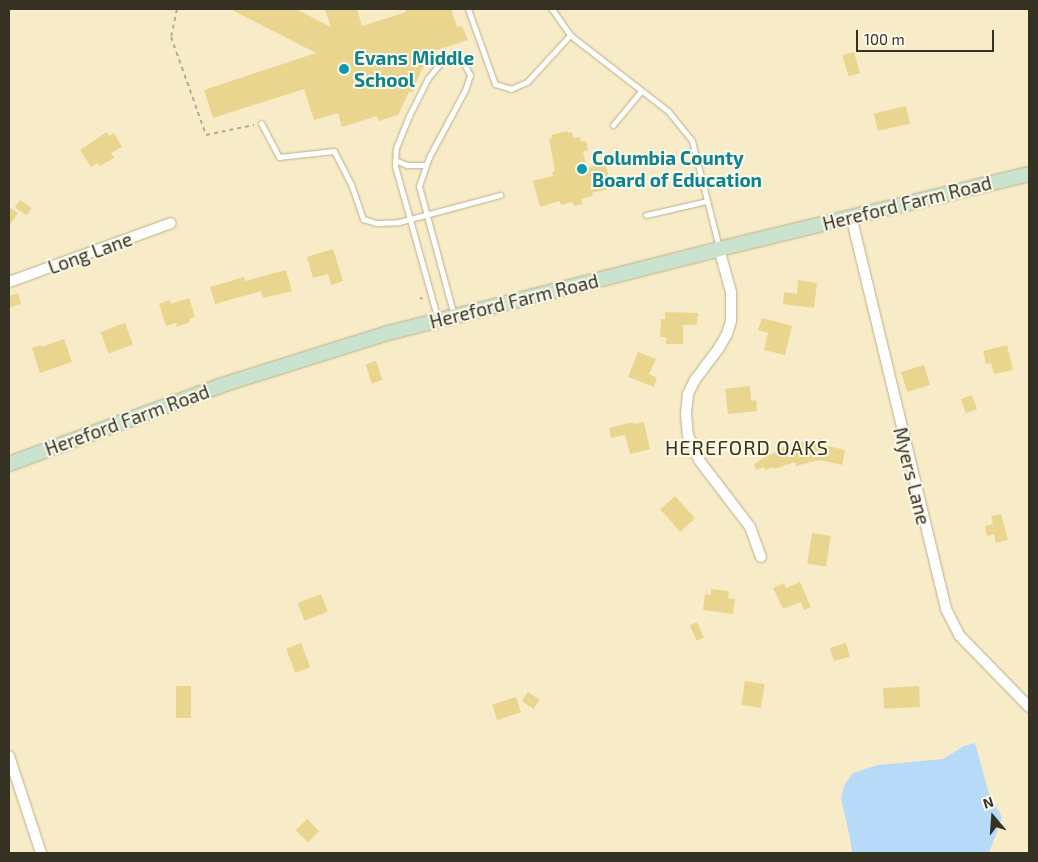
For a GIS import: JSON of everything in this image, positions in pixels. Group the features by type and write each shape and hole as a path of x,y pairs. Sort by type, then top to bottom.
{"street":[{"name":"Hereford Farm Road","path":"9,464 222,385 388,333 851,216 1029,174"},
{"name":"Myers Lane","path":"851,216 946,609 960,636 1029,707"},
{"name":"Long Lane","path":"9,282 171,223"},
{"path":"719,249 731,292 731,321 719,348 695,380 688,394 686,414 688,435 699,460 750,527 761,557"},
{"path":"9,756 41,853"}],"lane":[{"path":"468,9 495,84 511,90 527,82 570,35"},
{"path":"552,9 570,35 668,111 692,141 719,249"},
{"path":"438,320 395,166 395,160 396,148 428,78 444,59 462,60 470,75 465,90 426,165 419,186 454,316"},
{"path":"613,125 641,91"},
{"path":"261,123 279,156 334,152 351,184 363,219 376,223 411,220 500,195"},
{"path":"395,160 407,165 426,165"},
{"path":"646,215 707,201"}],"path":[{"path":"176,9 171,37 206,135 261,123"}],"water":[{"path":"975,743 989,794 1002,817 989,853 852,853 841,798 845,784 853,773 878,765 943,759 964,746"}],"building":[{"name":"Evans Middle School","path":"230,9 296,9 331,27 325,9 357,9 362,26 406,12 405,9 451,9 457,27 462,26 468,40 430,52 412,92 409,92 398,115 379,121 377,116 342,127 338,113 314,120 304,89 213,118 204,90 316,53"},
{"path":"854,52 860,73 849,76 842,55"},
{"path":"906,106 910,124 878,131 874,113"},
{"name":"Columbia County Board of Education","path":"567,131 568,133 572,132 573,138 580,137 581,142 586,141 588,150 583,152 587,168 605,163 612,188 592,193 593,196 581,199 583,204 574,206 572,202 561,205 560,201 540,207 533,181 553,176 552,172 555,171 549,139 552,138 551,135"},
{"path":"107,132 109,136 114,133 122,147 111,153 114,158 100,166 98,163 91,167 80,150"},
{"path":"20,200 32,208 27,215 15,207"},
{"path":"9,207 18,213 9,226"},
{"path":"333,249 343,281 331,285 328,274 313,278 307,257"},
{"path":"286,270 292,291 263,298 261,291 215,304 210,287 244,277 245,281"},
{"path":"798,280 817,283 814,308 783,304 784,292 797,294"},
{"path":"18,293 21,304 9,308 9,296"},
{"path":"189,298 195,317 189,319 190,322 177,327 176,323 166,326 159,304 170,300 171,304"},
{"path":"665,312 698,313 697,325 683,325 683,344 666,344 666,337 660,337 661,319 665,319"},
{"path":"762,318 792,326 785,355 764,350 768,333 758,330"},
{"path":"125,323 133,345 108,354 101,332"},
{"path":"64,339 72,362 40,373 32,348"},
{"path":"1007,345 1013,370 994,374 991,363 986,364 983,351"},
{"path":"638,352 656,359 649,374 657,378 654,387 628,377"},
{"path":"376,361 382,380 372,383 366,364"},
{"path":"924,365 930,385 907,392 901,372"},
{"path":"750,386 751,401 756,400 757,411 728,414 725,389"},
{"path":"972,395 977,409 966,413 961,399"},
{"path":"633,422 633,424 644,422 650,449 630,454 625,435 611,438 609,428"},
{"path":"821,438 823,445 845,450 842,465 819,460 796,466 795,462 774,469 773,467 765,470 764,467 756,470 754,464 768,455 781,452 780,448"},
{"path":"675,496 695,518 680,532 660,509"},
{"path":"1001,514 1008,540 996,543 994,534 987,536 985,526 993,524 991,516"},
{"path":"812,533 831,536 826,567 807,564"},
{"path":"800,582 811,607 804,610 801,602 783,609 773,588 784,583 786,588"},
{"path":"711,589 729,591 728,598 735,599 733,614 703,610 705,594 711,595"},
{"path":"321,594 328,612 304,621 298,603"},
{"path":"697,622 704,638 697,641 690,625"},
{"path":"301,643 310,667 295,673 286,649"},
{"path":"846,643 850,656 834,661 830,648"},
{"path":"745,681 765,684 761,708 741,705"},
{"path":"176,686 191,686 191,718 176,718"},
{"path":"919,686 920,707 884,709 883,688"},
{"path":"528,692 540,700 533,709 522,701"},
{"path":"516,697 521,712 497,720 492,705"},
{"path":"307,819 319,831 308,842 296,830"}],"place":[{"name":"Evans Middle School","path":"344,69"},
{"name":"Columbia County Board of Education","path":"582,169"}],"district":[{"name":"HEREFORD OAKS","path":"747,447"}]}
